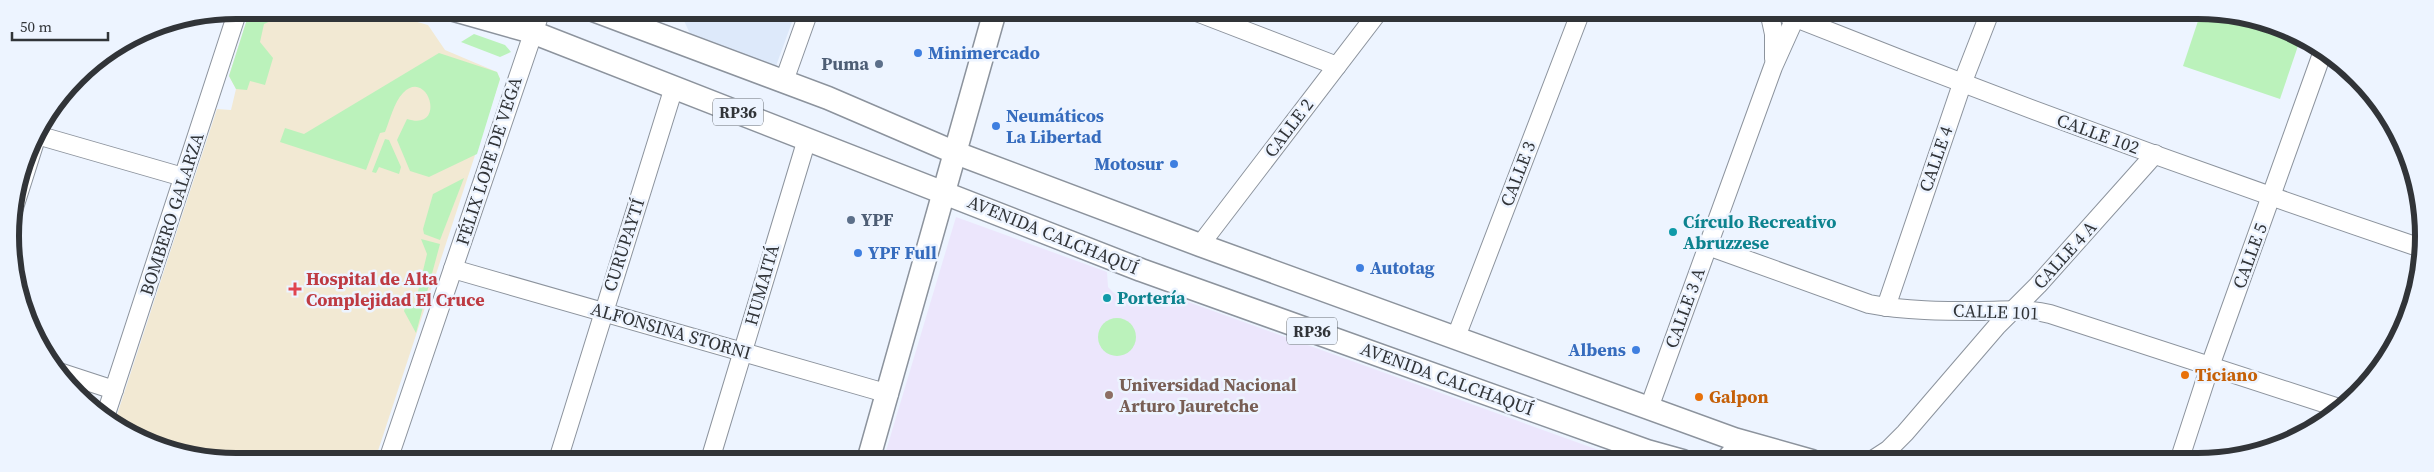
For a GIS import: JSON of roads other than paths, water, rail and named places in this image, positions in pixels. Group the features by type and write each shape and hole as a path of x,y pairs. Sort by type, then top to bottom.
{"main road":[{"name":"AVENIDA CALCHAQUÍ","path":"486,19 532,32 806,138 946,183 1141,270 1654,453"},
{"name":"RP36","path":"617,19 784,81 956,152 1200,245 1649,408 1782,453"},
{"path":"870,453 993,19"},
{"path":"1732,453 1738,450 1760,447"}],"street":[{"name":"BOMBERO GALARZA","path":"107,411 235,19"},
{"name":"FÉLIX LOPE DE VEGA","path":"390,453 537,19"},
{"path":"784,81 806,19"},
{"path":"1215,19 1336,66"},
{"name":"CALLE 2","path":"1200,245 1373,19"},
{"name":"CALLE 3","path":"1456,337 1578,19"},
{"name":"CALLE 3 A","path":"1771,19 1774,34 1773,67"},
{"name":"CALLE 3 A","path":"1649,408 1773,67 1795,19"},
{"name":"CALLE 102","path":"1798,19 1962,84 2271,197 2415,246"},
{"name":"CALLE 4","path":"1886,307 1962,84 1987,19"},
{"name":"CALLE 5","path":"2182,453 2210,366 2321,57"},
{"name":"CURUPAYTÍ","path":"560,453 674,87"},
{"path":"43,137 183,177"},
{"name":"HUMAITÁ","path":"712,453 806,138"},
{"name":"CALLE 4 A","path":"1883,453 1905,434 2014,308 2038,285 2155,154"},
{"name":"CALLE 101","path":"1708,246 1869,304 1886,307 1983,311 2014,308 2050,314 2333,406"},
{"name":"ALFONSINA STORNI","path":"453,269 888,394"},
{"path":"70,376 114,390"}],"place":[{"name":"Minimercado","path":"918,53"},
{"name":"Puma","path":"879,64"},
{"name":"Neumáticos La Libertad","path":"996,126"},
{"name":"Motosur","path":"1174,164"},
{"name":"YPF","path":"851,220"},
{"name":"Círculo Recreativo Abruzzese","path":"1673,232"},
{"name":"YPF Full","path":"858,253"},
{"name":"Autotag","path":"1360,268"},
{"name":"Hospital de Alta Complejidad El Cruce","path":"295,289"},
{"name":"Portería","path":"1107,298"},
{"name":"Albens","path":"1636,350"},
{"name":"Ticiano","path":"2185,375"},
{"name":"Universidad Nacional Arturo Jauretche","path":"1109,395"},
{"name":"Galpon","path":"1699,397"}]}
